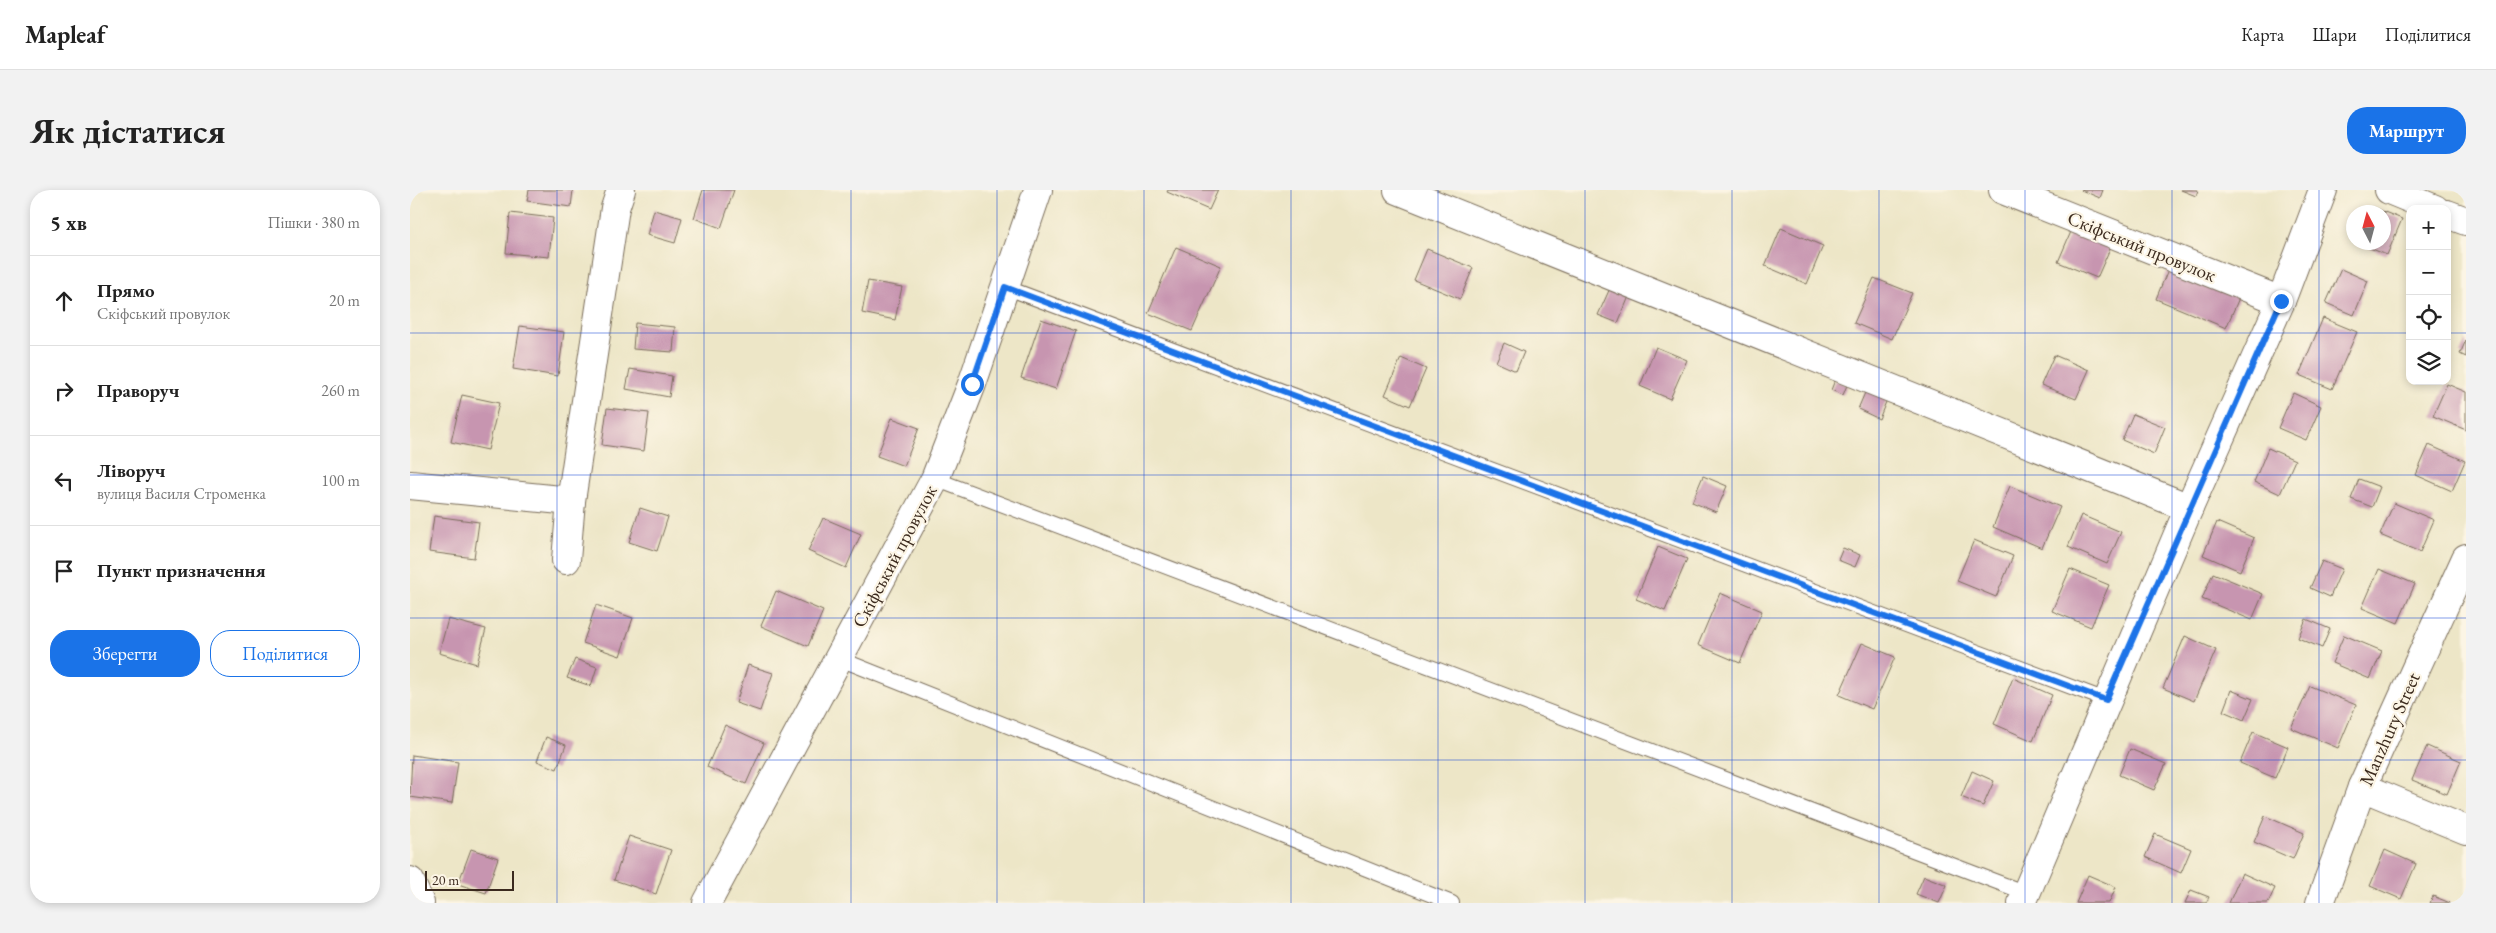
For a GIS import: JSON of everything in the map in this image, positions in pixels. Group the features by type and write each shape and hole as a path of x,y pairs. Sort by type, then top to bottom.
{"street":[{"path":"566,560 571,501 615,208 621,190"},
{"name":"Скіфський провулок","path":"707,903 935,480 972,384 1038,190"},
{"path":"1398,190 2189,508"},
{"name":"Скіфський провулок","path":"2003,190 2281,301"},
{"path":"2024,898 2106,700 2281,301 2323,190"},
{"path":"2389,190 2425,205"},
{"path":"2451,215 2466,221"},
{"path":"410,485 571,501"},
{"name":"Manzhury Street","path":"2320,903 2362,787 2466,558"},
{"path":"2362,787 2466,830"},
{"path":"410,881 420,903"}],"lane":[{"path":"1005,287 2106,700"},
{"path":"935,480 2024,898"},
{"path":"840,659 1452,903"}],"building":[{"path":"529,190 573,190 571,207 527,201"},
{"path":"703,190 734,190 721,228 694,218"},
{"path":"1168,190 1218,190 1209,210 1167,192"},
{"path":"2081,190 2103,190 2100,198"},
{"path":"2181,190 2198,190 2196,196"},
{"path":"654,210 682,218 675,243 647,235"},
{"path":"510,213 553,218 549,257 506,253"},
{"path":"2391,215 2402,219 2391,245"},
{"path":"2073,227 2112,244 2097,278 2058,262"},
{"path":"1781,228 1823,246 1807,284 1765,266"},
{"path":"1176,247 1221,266 1192,331 1148,313"},
{"path":"1427,249 1473,268 1460,299 1414,280"},
{"path":"2374,250 2389,250 2387,255"},
{"path":"2171,262 2242,291 2226,328 2156,299"},
{"path":"2341,269 2368,281 2354,315 2326,303"},
{"path":"1874,278 1912,293 1892,339 1854,323"},
{"path":"868,281 902,287 895,320 862,313"},
{"path":"1611,286 1630,294 1618,323 1598,315"},
{"path":"2323,318 2357,332 2332,389 2299,375"},
{"path":"1041,319 1076,331 1056,389 1021,378"},
{"path":"635,323 675,327 673,352 633,349"},
{"path":"520,326 564,332 558,376 513,369"},
{"path":"2466,340 2466,357 2460,354"},
{"path":"1504,343 1524,352 1516,371 1496,362"},
{"path":"1656,347 1687,360 1670,399 1640,386"},
{"path":"2054,355 2089,370 2076,399 2041,385"},
{"path":"1401,358 1426,369 1410,406 1385,395"},
{"path":"630,369 672,376 669,397 626,389"},
{"path":"1835,380 1847,385 1843,395 1831,390"},
{"path":"2447,385 2466,392 2466,430 2433,416"},
{"path":"1867,388 1888,397 1879,419 1858,409"},
{"path":"2293,393 2321,406 2306,440 2278,428"},
{"path":"462,395 499,403 488,450 451,442"},
{"path":"607,408 649,413 644,451 602,445"},
{"path":"2133,414 2165,427 2154,454 2122,440"},
{"path":"892,418 919,428 904,466 877,456"},
{"path":"2429,445 2465,461 2452,491 2416,475"},
{"path":"2268,448 2295,460 2280,494 2254,482"},
{"path":"1703,476 1727,486 1716,512 1692,502"},
{"path":"2359,479 2380,487 2372,507 2351,499"},
{"path":"2010,486 2060,507 2042,548 1993,527"},
{"path":"2394,503 2434,520 2420,552 2380,535"},
{"path":"640,508 668,517 657,551 629,542"},
{"path":"2081,515 2121,532 2107,564 2068,547"},
{"path":"434,516 479,522 474,558 429,552"},
{"path":"823,518 861,534 846,568 808,551"},
{"path":"2217,522 2254,538 2240,571 2203,555"},
{"path":"1974,540 2013,556 1996,597 1957,581"},
{"path":"1658,547 1687,559 1665,611 1636,599"},
{"path":"1843,548 1860,555 1855,567 1838,560"},
{"path":"2322,561 2342,569 2330,597 2310,588"},
{"path":"2070,569 2109,585 2091,627 2052,611"},
{"path":"2379,569 2415,584 2398,623 2362,608"},
{"path":"2213,573 2263,594 2252,620 2202,599"},
{"path":"776,591 823,611 808,646 761,626"},
{"path":"1720,593 1762,611 1740,663 1698,645"},
{"path":"596,605 633,618 620,656 583,643"},
{"path":"448,619 486,629 477,664 439,653"},
{"path":"2306,619 2330,629 2322,648 2298,638"},
{"path":"2344,635 2382,651 2370,679 2332,663"},
{"path":"2185,636 2216,650 2194,701 2163,688"},
{"path":"1862,643 1895,657 1872,709 1839,695"},
{"path":"575,659 597,667 591,686 567,678"},
{"path":"748,665 773,673 760,711 736,703"},
{"path":"2013,678 2052,695 2033,741 1994,724"},
{"path":"2310,686 2356,705 2338,748 2291,728"},
{"path":"2231,690 2253,699 2244,720 2223,711"},
{"path":"725,725 764,743 746,784 707,767"},
{"path":"2253,732 2288,747 2275,778 2240,763"},
{"path":"546,737 566,745 557,769 537,761"},
{"path":"2427,746 2461,761 2447,794 2412,780"},
{"path":"2130,749 2166,764 2154,790 2119,775"},
{"path":"412,755 458,762 452,803 410,797"},
{"path":"1972,771 1994,781 1983,806 1961,797"},
{"path":"2265,816 2304,833 2293,859 2254,842"},
{"path":"2155,834 2191,849 2181,873 2145,857"},
{"path":"629,836 671,850 656,894 614,880"},
{"path":"471,849 498,858 486,893 458,884"},
{"path":"2385,850 2416,864 2401,899 2370,886"},
{"path":"2242,873 2275,888 2268,903 2229,903"},
{"path":"2088,875 2116,887 2109,903 2076,903"},
{"path":"1924,876 1947,885 1939,903 1916,894"},
{"path":"2191,890 2209,897 2206,903 2185,903"},
{"path":"2433,896 2450,903 2430,903"}],"route":[{"path":"972,384 1005,287 2106,700 2281,301"}]}
